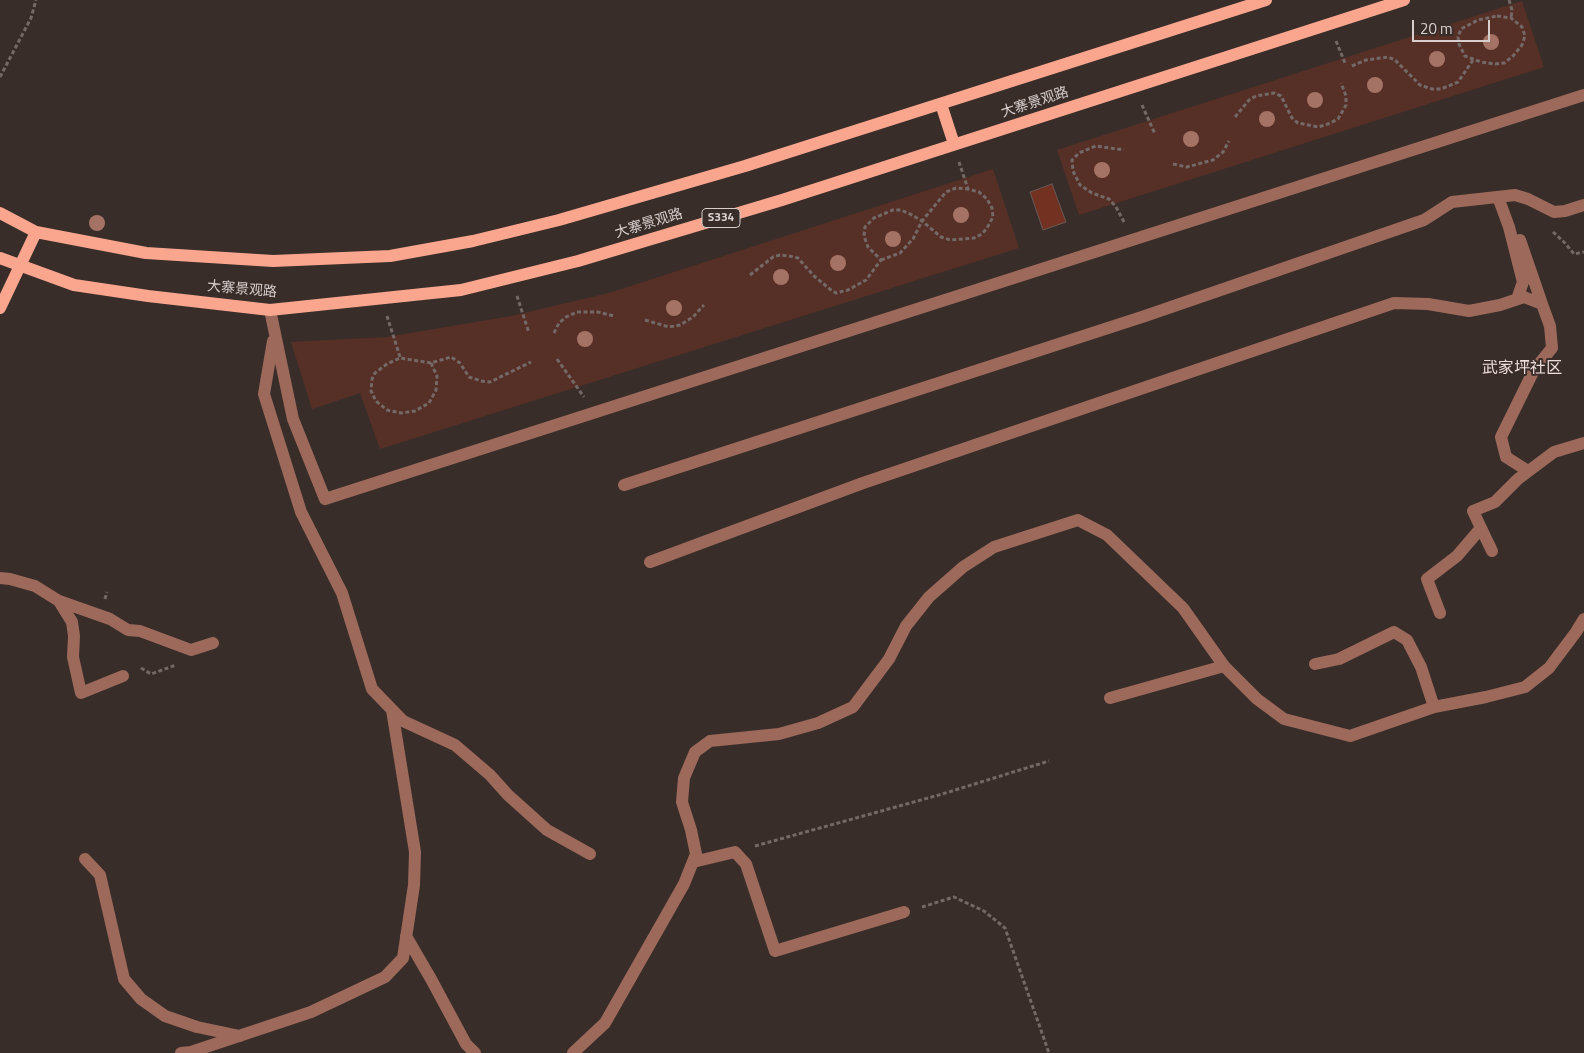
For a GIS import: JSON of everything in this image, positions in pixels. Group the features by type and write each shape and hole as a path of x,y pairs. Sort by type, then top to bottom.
{"main road":[{"name":"大寨景观路","path":"0,213 36,232 146,253 274,261 390,256 473,241 559,220 745,166 1266,0"},
{"name":"大寨景观路","path":"0,258 74,285 148,296 270,310 461,290 578,262 782,200 1404,0"},
{"path":"941,104 954,144"},
{"path":"0,308 36,232"}],"street":[{"path":"270,310 293,419 325,499 1584,95"},
{"path":"624,485 1145,316 1424,220 1452,202 1515,195 1528,199 1554,212 1565,211 1584,205"},
{"path":"1498,198 1509,228 1522,282 1517,299"},
{"path":"1520,240 1550,326 1552,348 1534,370 1501,438 1506,457 1528,471"},
{"path":"650,562 863,483 1394,303 1428,304 1469,311 1500,305 1524,297 1542,304"},
{"path":"275,334 264,394 302,512 342,593 372,689 403,721 455,745 490,775 508,795 547,830 590,854"},
{"path":"1492,551 1473,511 1495,502 1518,478 1554,452 1584,443"},
{"path":"573,1053 605,1023 684,884 693,862 696,854 682,802 684,778 695,752 710,741 779,734 818,722 853,707 889,659 906,626 929,597 963,567 994,547 1078,520 1107,535 1183,608 1224,666 1257,699 1284,719 1350,736 1434,707 1525,687 1549,668 1584,619"},
{"path":"1440,613 1427,579 1457,556 1481,528"},
{"path":"0,578 35,586 59,600 110,619 128,630 140,631 191,650 213,643"},
{"path":"59,600 72,622 74,636 72,658 81,693 123,676"},
{"path":"1315,664 1339,659 1394,632 1407,640 1421,667 1434,707"},
{"path":"1110,698 1224,666"},
{"path":"181,1053 191,1052 311,1012 385,977 403,958 414,885 415,852 392,710"},
{"path":"693,862 735,852 746,864 776,951 904,912"},
{"path":"86,859 100,875 124,979 141,1000 165,1016 197,1027 240,1036"},
{"path":"406,936 466,1044 475,1053"}],"path":[{"path":"0,77 30,18 36,0"},
{"path":"1509,0 1512,10 1511,18"},
{"path":"1488,17 1511,18 1522,28 1525,36 1522,45 1513,56 1504,63 1496,64 1473,60 1465,56 1459,44 1458,37 1461,29 1469,23 1488,17"},
{"path":"1352,66 1366,60 1388,57 1396,60 1420,85 1432,89 1441,89 1458,82 1473,60"},
{"path":"1235,117 1249,100 1256,96 1274,93 1281,96 1292,118 1298,123 1318,127 1328,124 1338,119 1346,104 1346,96 1341,83"},
{"path":"1134,86 1155,134"},
{"path":"1173,164 1187,167 1213,160 1223,152 1229,141"},
{"path":"954,144 968,189"},
{"path":"1124,150 1096,146 1079,152 1072,160 1073,170 1080,185 1092,193 1109,199 1116,207 1135,239"},
{"path":"750,275 773,257 789,256 798,258 814,276 836,293 848,290 866,280 881,260 900,253 913,239 922,221 946,192 956,188 979,192 987,199 992,208 993,217 982,234 966,240 950,240 941,237 922,221 901,210 893,210 874,218 865,227 864,236 868,247 881,260"},
{"path":"512,278 529,334"},
{"path":"381,299 400,358"},
{"path":"645,320 669,327 680,325 693,317 704,305"},
{"path":"554,334 559,323 577,312 588,311 614,316"},
{"path":"431,363 438,376 436,390 429,403 416,411 401,414 387,410 376,401 371,391 372,379 375,373 387,364 400,358 431,363 451,357 460,363 469,377 490,382 531,362"},
{"path":"557,359 583,393 590,414"},
{"path":"123,676 123,666 135,665 151,674 182,664 191,650"},
{"path":"735,852 939,795 1049,761"},
{"path":"904,912 954,897 984,911 1005,928 1050,1053"}],"shaded area":[{"path":"1522,1 1544,67 1079,215 1057,150"},
{"path":"993,169 1019,248 380,449 360,393 312,409 291,342 387,337 511,316 609,293"}],"building":[{"path":"1052,184 1066,222 1043,230 1030,192"}],"district":[{"name":"武家坪社区","path":"1522,369"}]}
